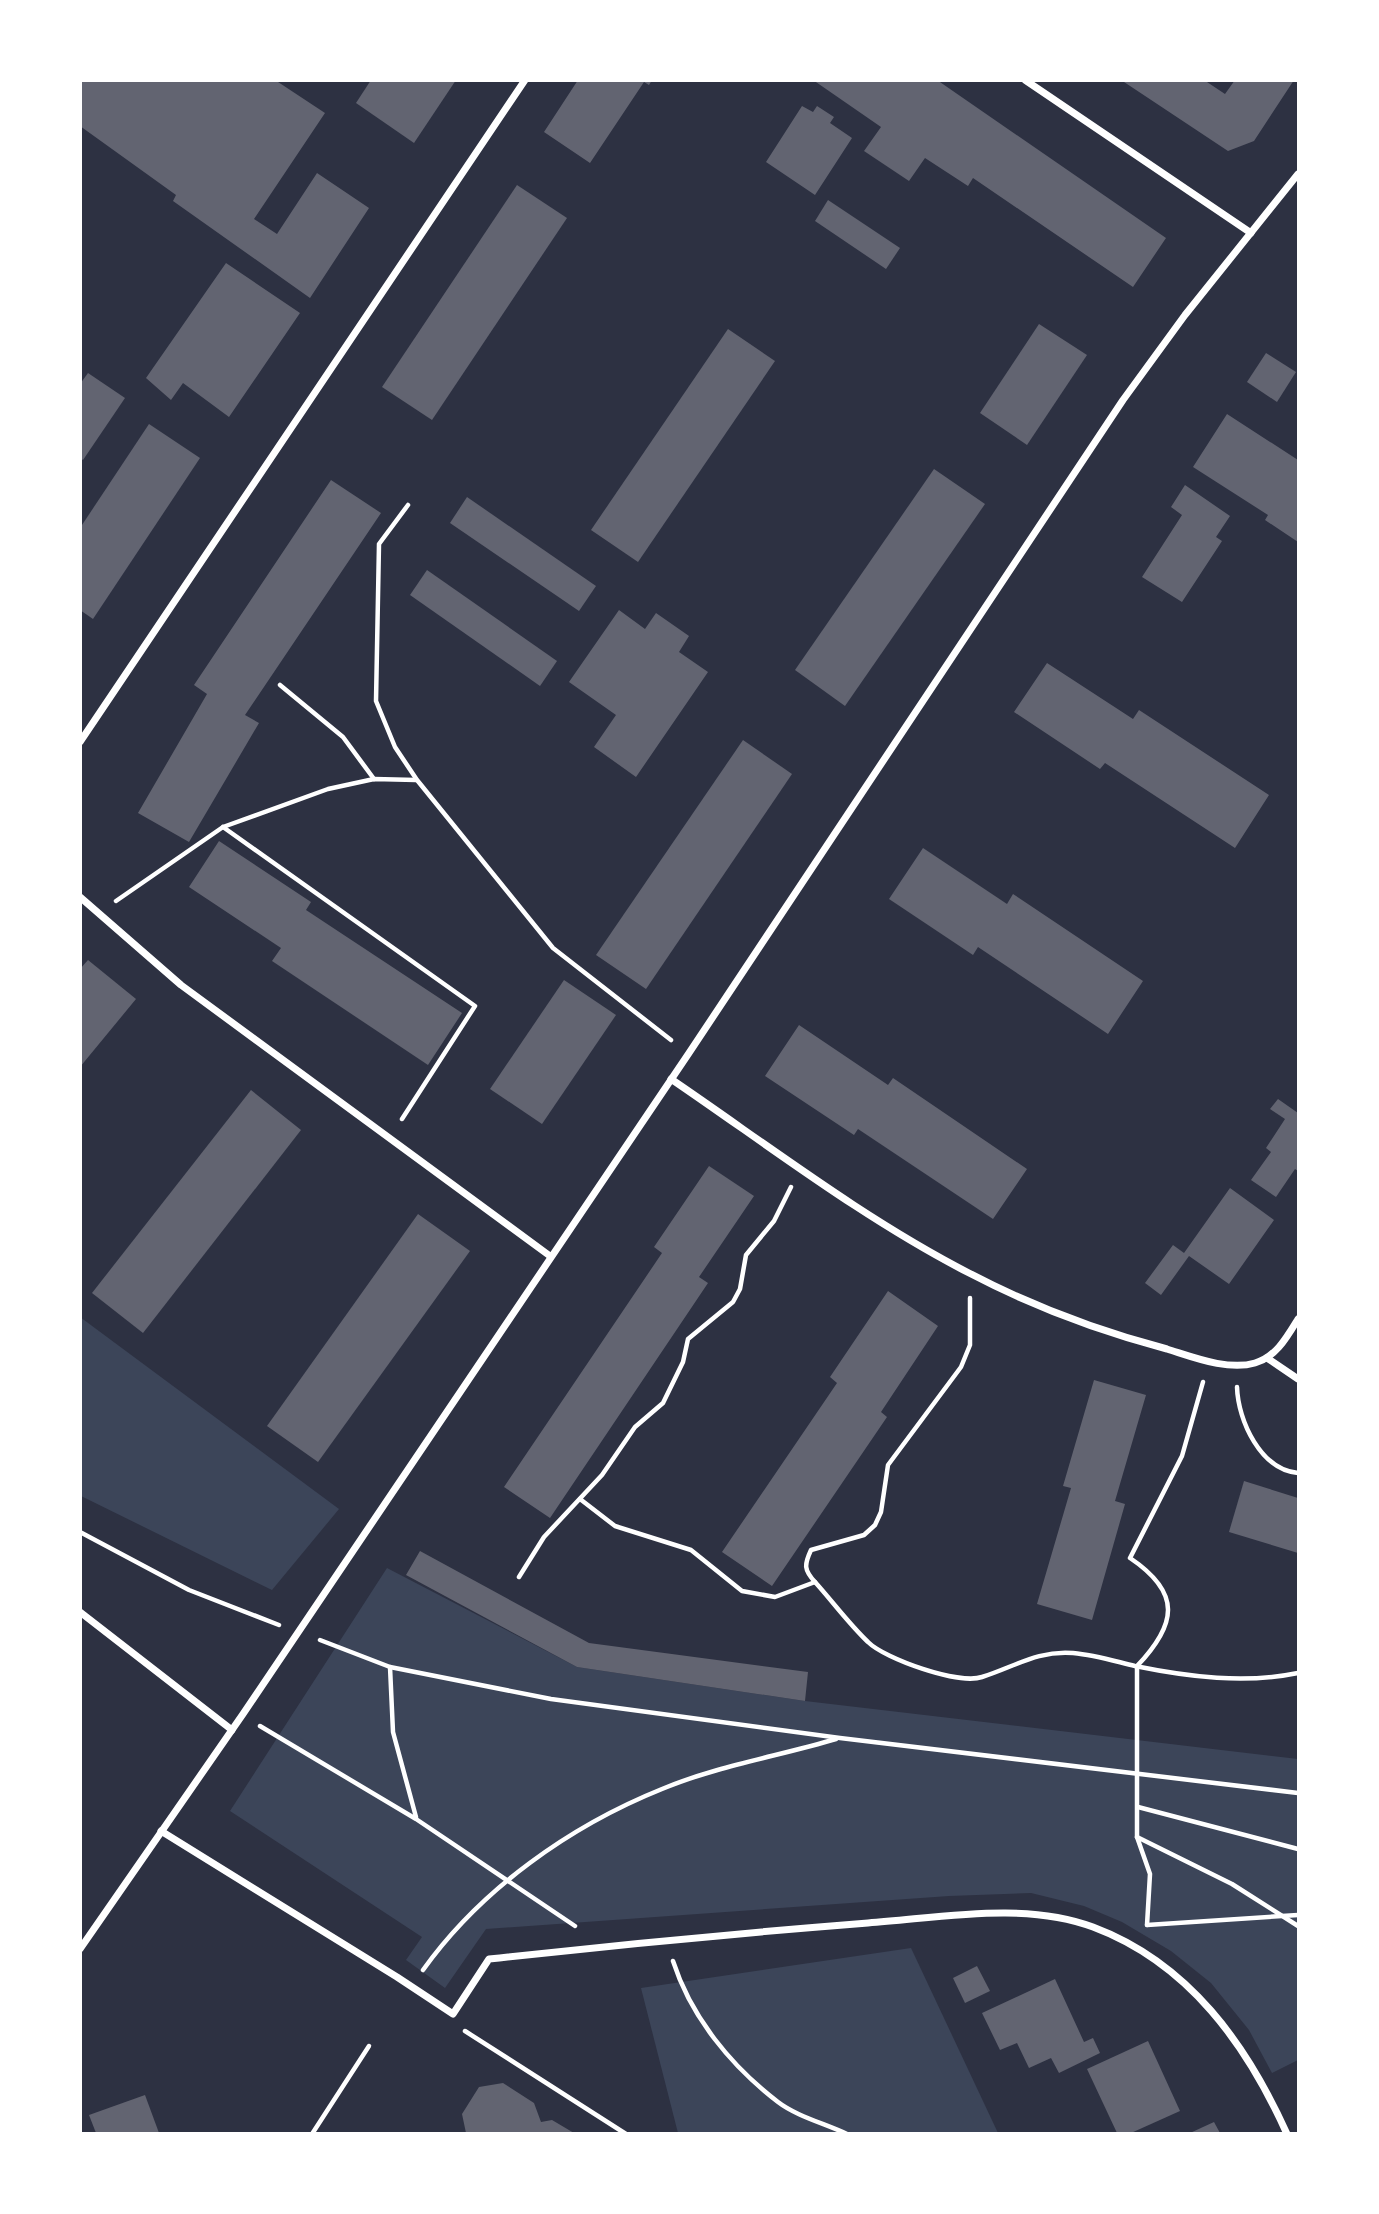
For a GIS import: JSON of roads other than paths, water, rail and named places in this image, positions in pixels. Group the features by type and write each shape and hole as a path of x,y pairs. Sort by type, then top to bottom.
{"street":[{"path":"80,742 525,80"},
{"path":"1025,80 1251,233"},
{"path":"80,1949 298,1633 689,1053 1122,400 1185,315 1298,174"},
{"path":"80,897 181,985 550,1256"},
{"path":"671,1079 909,1239 967,1273 1108,1333 1209,1361 1236,1365 1253,1364 1267,1358 1282,1344 1298,1319"},
{"path":"1267,1358 1298,1380"},
{"path":"80,1612 232,1730"},
{"path":"160,1831 453,2014 489,1959 604,1946 1002,1914 1068,1921 1094,1927 1152,1958 1202,1999 1248,2057 1287,2133"}]}
